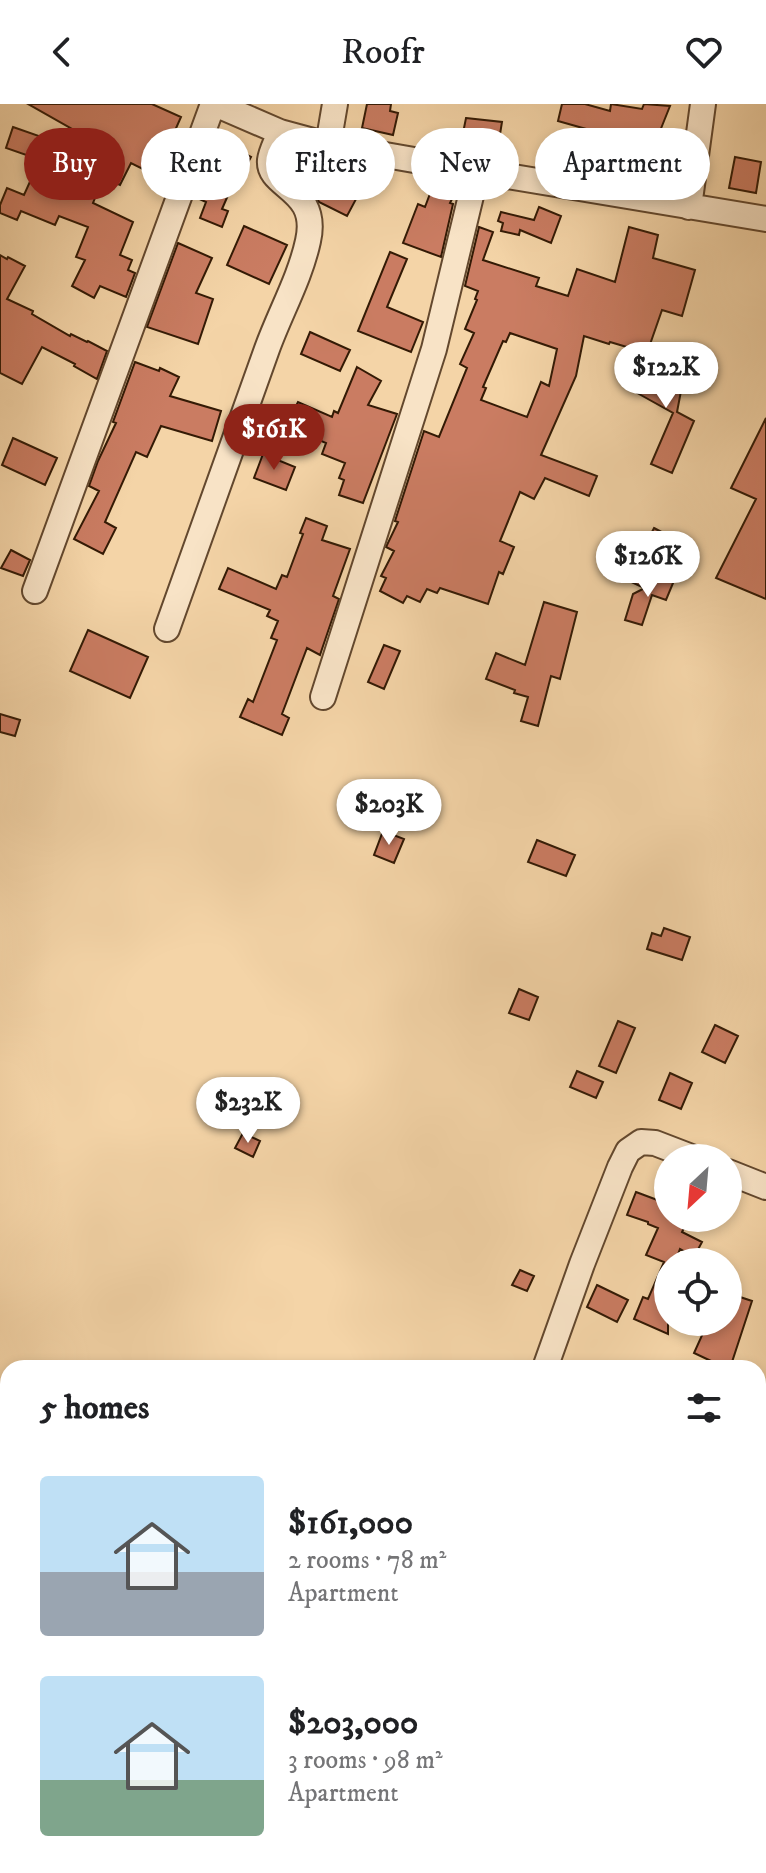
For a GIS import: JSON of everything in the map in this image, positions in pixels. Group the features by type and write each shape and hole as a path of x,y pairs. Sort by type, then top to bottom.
{"street":[{"path":"35,591 214,104 271,128"},
{"path":"331,128 335,104"},
{"path":"689,207 703,104"},
{"path":"519,178 766,219"},
{"path":"167,629 308,243 311,225 308,211 300,200"},
{"path":"323,697 434,349 470,200"},
{"path":"548,1360 582,1264 628,1151 641,1142 658,1144"},
{"path":"742,1178 766,1187"}],"building":[{"path":"28,104 152,104 181,117 176,128 141,128 141,168 131,163 125,175 125,128 70,128"},
{"path":"367,104 391,104 390,111 398,113 395,128 362,128"},
{"path":"562,104 585,104 610,111 611,104 642,109 644,104 670,106 661,128 583,128 558,121"},
{"path":"466,118 502,122 501,128 464,128"},
{"path":"13,127 24,131 24,154 6,148"},
{"path":"735,157 761,162 756,193 729,188"},
{"path":"7,188 24,195 24,200 94,200 93,203 133,222 120,255 132,260 128,270 135,273 126,297 100,286 94,298 72,286 85,260 76,257 88,227 59,216 55,225 21,211 17,220 0,213"},
{"path":"202,200 226,200 222,209 228,211 222,227 200,218 206,202"},
{"path":"318,200 356,200 347,216"},
{"path":"428,200 452,200 450,203 453,204 441,257 403,243 418,204 425,207"},
{"path":"539,207 561,216 551,243 520,230 519,235 501,231 503,223 498,221 501,212 534,220"},
{"path":"244,226 287,245 269,284 227,265"},
{"path":"479,227 493,232 483,260 539,278 536,286 568,296 577,269 615,282 629,227 658,235 653,258 695,270 682,316 662,310 647,353 584,336 576,376 541,455 597,476 589,496 545,478 534,499 520,492 500,541 514,547 503,574 499,572 488,604 440,588 437,593 427,589 420,602 407,596 403,603 380,591 386,578 381,576 394,551 386,547 398,522 395,521 424,431 439,437 467,368 460,364 474,333 465,329 478,291 465,286","holes":["510,333 557,349 549,386 541,382 527,417 481,400 486,388 483,387 503,341 506,342"]},
{"path":"178,243 212,258 196,293 213,299 198,344 147,327"},
{"path":"390,252 407,259 387,307 423,322 411,352 358,331"},
{"path":"0,255 25,266 7,299 33,311 32,314 70,336 107,351 97,379 42,347 22,384 0,373"},
{"path":"310,332 350,350 340,371 301,354"},
{"path":"135,362 179,377 170,396 221,411 212,441 161,426 147,457 136,452 105,522 116,528 103,554 74,539 99,491 89,486 116,423 113,422"},
{"path":"646,362 685,370 677,412 694,421 672,473 651,464 673,413 630,389"},
{"path":"357,367 381,381 368,405 397,414 363,503 339,495 344,480 339,478 345,463 322,454 326,443 280,423 287,406 294,410 298,402 332,417 334,411 338,413"},
{"path":"766,418 766,599 716,578 756,499 731,488"},
{"path":"13,438 57,458 45,485 2,465"},
{"path":"263,454 295,467 286,490 254,478"},
{"path":"306,518 327,526 322,540 350,549 333,596 339,599 320,655 307,648 282,714 289,718 282,735 240,717 248,699 253,702 277,640 271,638 278,621 267,616 270,610 219,589 228,568 276,589 282,575 287,577"},
{"path":"654,528 669,536 642,587 627,580"},
{"path":"11,550 30,560 23,576 1,568"},
{"path":"678,571 666,600 652,595 642,625 625,620 633,594"},
{"path":"544,602 577,612 560,679 551,676 538,726 521,721 528,697 486,679 496,653 525,665"},
{"path":"88,630 148,657 130,698 70,671"},
{"path":"384,645 400,651 384,689 368,682"},
{"path":"0,714 20,720 15,736 0,732"},
{"path":"383,831 404,839 394,863 374,855"},
{"path":"537,840 575,855 566,876 528,862"},
{"path":"664,928 690,937 682,960 647,949 652,933 661,936"},
{"path":"519,989 538,997 529,1020 509,1013"},
{"path":"618,1021 635,1028 616,1073 599,1066"},
{"path":"715,1025 738,1036 725,1063 702,1052"},
{"path":"577,1071 603,1082 596,1098 570,1087"},
{"path":"670,1073 692,1083 681,1109 659,1100"},
{"path":"243,1133 260,1141 253,1157 235,1148"},
{"path":"636,1192 654,1199 654,1226 627,1215"},
{"path":"656,1232 682,1232 702,1242 699,1248 654,1248 654,1258 646,1255"},
{"path":"520,1270 534,1276 527,1291 512,1285"},
{"path":"597,1285 628,1300 617,1322 587,1307"},
{"path":"654,1285 654,1328 634,1319 643,1297 648,1299"},
{"path":"742,1298 752,1301 742,1331"},
{"path":"702,1336 741,1336 733,1360 709,1360 694,1353"}]}
